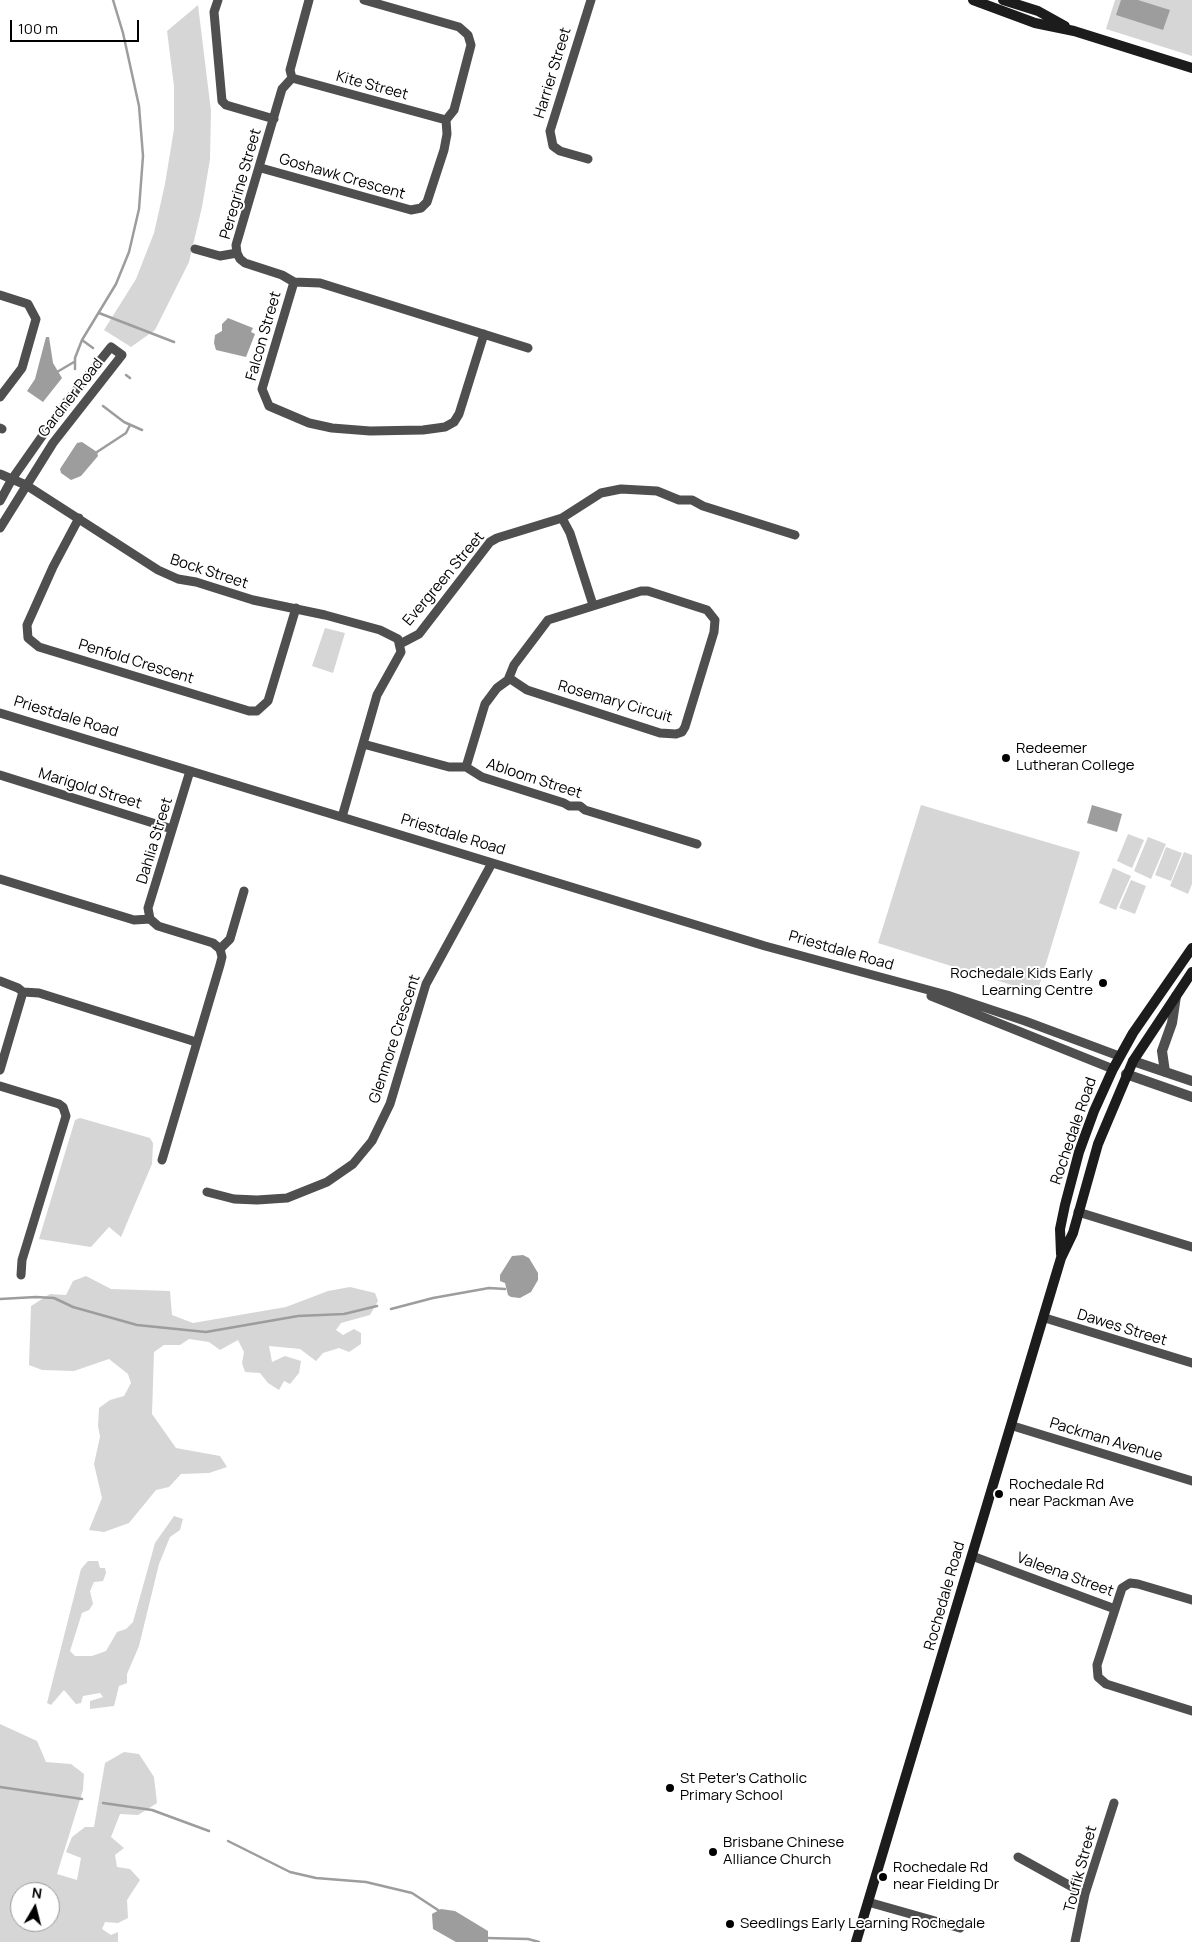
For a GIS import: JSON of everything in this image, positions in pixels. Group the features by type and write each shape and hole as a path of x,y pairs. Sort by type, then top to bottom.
{"main road":[{"path":"972,0 1035,23 1074,31 1192,68"},
{"path":"1003,0 1038,11 1074,31"},
{"name":"Rochedale Road","path":"1061,1258 1060,1229 1075,1168 1094,1111 1119,1056 1192,948"},
{"name":"Rochedale Road","path":"856,1942 1045,1318 1061,1258 1073,1233 1098,1144 1133,1061 1192,972"},
{"name":"Priestdale Road","path":"1119,1056 1133,1061"},
{"name":"Priestdale Road","path":"1113,1069 1126,1074"}],"street":[{"path":"218,0 214,12 222,101 226,105 274,120"},
{"name":"Peregrine Street","path":"309,0 290,70 292,78 282,89 261,168 236,245 237,253 245,264 282,274 294,282 320,283 528,348"},
{"name":"Goshawk Crescent","path":"261,168 412,210 421,208 426,202 444,150 447,134 446,120 454,110 470,59 471,45 468,35 459,27 364,0"},
{"name":"Harrier Street","path":"588,159 560,151 553,146 550,131 591,0"},
{"name":"Kite Street","path":"292,78 446,120"},
{"path":"195,249 220,256 237,253"},
{"name":"Falcon Street","path":"294,282 262,389 268,406 300,420 332,428 370,431 423,430 446,427 454,422 459,414 484,334"},
{"path":"0,295 28,304 36,319 22,368 0,397"},
{"name":"Gardner Road","path":"0,501 12,479 64,405 111,347 122,355 54,442 0,528"},
{"name":"Bock Street","path":"0,474 26,485 158,570 178,579 196,582 253,600 296,608 380,630 398,639 400,644"},
{"name":"Evergreen Street","path":"342,817 377,695 388,672 401,652 400,644 419,634 490,542 497,538 562,518 601,493 621,488 640,488 657,491 679,500 692,500 703,506 795,535"},
{"name":"Penfold Crescent","path":"79,518 53,567 27,625 28,638 39,647 248,711 257,711 268,702 296,608"},
{"path":"562,518 570,533 593,605"},
{"name":"Rosemary Circuit","path":"466,767 485,704 497,688 509,678 514,665 548,620 641,591 707,610 711,614 716,626 682,732 676,734 660,733 527,690 509,678"},
{"name":"Priestdale Road","path":"0,712 748,941 947,995 1026,1021 1119,1056"},
{"name":"Abloom Street","path":"363,744 449,767 466,767 482,777 564,802 569,806 580,806 585,810 697,844"},
{"name":"Dahlia Street","path":"150,919 148,908 190,771"},
{"name":"Marigold Street","path":"0,776 172,829"},
{"name":"Glenmore Crescent","path":"207,1192 241,1199 287,1198 327,1182 353,1164 372,1141 390,1104 426,984 492,863"},
{"path":"0,878 134,920 150,919 158,926 213,943 220,949 222,957 220,965 162,1160"},
{"path":"220,949 230,939 244,891"},
{"path":"0,981 23,992 39,993 196,1042"},
{"name":"Priestdale Road","path":"898,983 1113,1069"},
{"path":"0,1070 23,992"},
{"path":"1165,1072 1162,1051 1172,1023 1176,996"},
{"name":"Priestdale Road","path":"1133,1061 1192,1081"},
{"name":"Priestdale Road","path":"1126,1074 1192,1097"},
{"path":"0,1086 59,1104 63,1107 66,1116 22,1260 21,1274"},
{"path":"1078,1212 1192,1247"},
{"name":"Dawes Street","path":"1045,1318 1192,1363"},
{"name":"Packman Avenue","path":"1012,1426 1192,1480"},
{"name":"Valeena Street","path":"972,1556 1115,1609 1122,1588 1130,1583 1192,1600"},
{"path":"1115,1609 1097,1665 1098,1676 1106,1684 1192,1711"},
{"name":"Toufik Street","path":"1075,1942 1085,1894 1114,1803"},
{"path":"1018,1857 1085,1894"},
{"path":"868,1902 960,1928"}],"shaded area":[{"path":"1115,0 1192,0 1192,56 1106,29"},
{"path":"1121,0 1138,0 1170,10 1163,30 1116,15"},
{"path":"198,5 211,111 210,159 202,207 189,262 155,330 131,347 104,330 136,279 154,233 165,184 174,129 174,86 167,31"},
{"path":"228,318 253,328 251,332 255,334 246,357 216,350 214,343 215,335 222,331 222,324"},
{"path":"46,337 49,337 53,363 62,378 43,402 27,391 35,379"},
{"path":"82,442 97,452 98,456 81,476 71,480 61,473 60,469 77,443"},
{"path":"325,628 345,633 333,673 312,666"},
{"path":"921,805 1080,852 1037,993 878,943"},
{"path":"1092,805 1122,814 1117,832 1087,823"},
{"path":"1128,834 1144,840 1132,868 1117,861"},
{"path":"1148,837 1166,844 1151,879 1134,871"},
{"path":"1166,847 1182,853 1171,881 1155,875"},
{"path":"1184,852 1192,855 1192,884 1188,894 1170,886"},
{"path":"1113,868 1131,876 1116,910 1099,903"},
{"path":"1131,880 1146,886 1135,914 1119,908"},
{"path":"80,1118 150,1138 153,1143 152,1164 121,1237 109,1227 91,1247 39,1239 75,1120"},
{"path":"523,1255 529,1258 538,1273 538,1280 531,1292 520,1298 511,1297 508,1295 505,1283 500,1281 500,1275 512,1256"},
{"path":"86,1276 111,1289 170,1291 172,1315 193,1323 286,1307 328,1291 350,1287 375,1293 378,1301 370,1315 341,1323 336,1330 343,1335 354,1329 361,1333 361,1344 349,1352 339,1348 323,1353 316,1361 300,1349 269,1346 272,1362 285,1356 301,1361 299,1373 290,1384 284,1381 279,1390 268,1383 260,1373 245,1372 242,1363 244,1352 238,1340 220,1350 209,1342 189,1339 180,1345 164,1345 154,1352 152,1414 176,1448 220,1456 227,1467 209,1473 181,1474 169,1487 156,1490 129,1523 104,1532 89,1530 102,1498 94,1464 100,1437 98,1426 99,1408 110,1400 124,1396 131,1383 128,1374 109,1359 74,1371 42,1370 29,1365 31,1306 50,1294 66,1295 73,1281"},
{"path":"174,1516 183,1519 180,1530 170,1537 159,1564 139,1646 127,1674 127,1683 119,1686 114,1706 90,1709 90,1701 103,1697 100,1693 83,1696 81,1703 76,1704 64,1690 51,1705 47,1703 81,1569 88,1561 98,1561 100,1568 105,1568 106,1573 103,1581 94,1582 90,1591 93,1604 89,1610 82,1613 70,1651 75,1656 92,1656 106,1651 117,1632 126,1629 133,1622 155,1543"},
{"path":"0,1724 37,1741 46,1762 71,1764 84,1774 83,1790 57,1874 77,1880 81,1858 66,1852 72,1837 85,1827 94,1827 105,1763 124,1752 139,1754 154,1777 157,1803 138,1815 120,1814 111,1837 124,1848 115,1855 117,1867 130,1869 140,1880 127,1900 128,1918 118,1923 105,1922 102,1929 111,1935 118,1932 118,1942 0,1942"},
{"path":"441,1909 455,1911 488,1931 488,1942 456,1942 433,1929 432,1914"}],"waterway":[{"path":"75,369 75,358 82,340 116,284 129,252 139,209 143,156 139,106 123,33 113,0"},
{"path":"99,313 174,342"},
{"path":"82,340 93,348"},
{"path":"57,372 74,362"},
{"path":"126,375 130,378"},
{"path":"103,406 124,422 142,430"},
{"path":"97,452 126,433 130,425"},
{"path":"391,1309 433,1298 489,1288 505,1289"},
{"path":"0,1299 54,1298 73,1307 137,1325 206,1332 298,1316 344,1314 377,1306"},
{"path":"0,1787 82,1799"},
{"path":"103,1803 152,1810 209,1831"},
{"path":"228,1841 290,1872 316,1878 366,1882 412,1893 441,1912"},
{"path":"486,1938 528,1939 539,1942"}],"place":[{"name":"Redeemer Lutheran College","path":"1006,758"},
{"name":"Rochedale Kids Early Learning Centre","path":"1103,983"},
{"name":"Rochedale Rd near Packman Ave","path":"999,1494"},
{"name":"St Peter's Catholic Primary School","path":"670,1788"},
{"name":"Brisbane Chinese Alliance Church","path":"713,1852"},
{"name":"Rochedale Rd near Fielding Dr","path":"883,1877"},
{"name":"Seedlings Early Learning Rochedale","path":"730,1924"}]}
